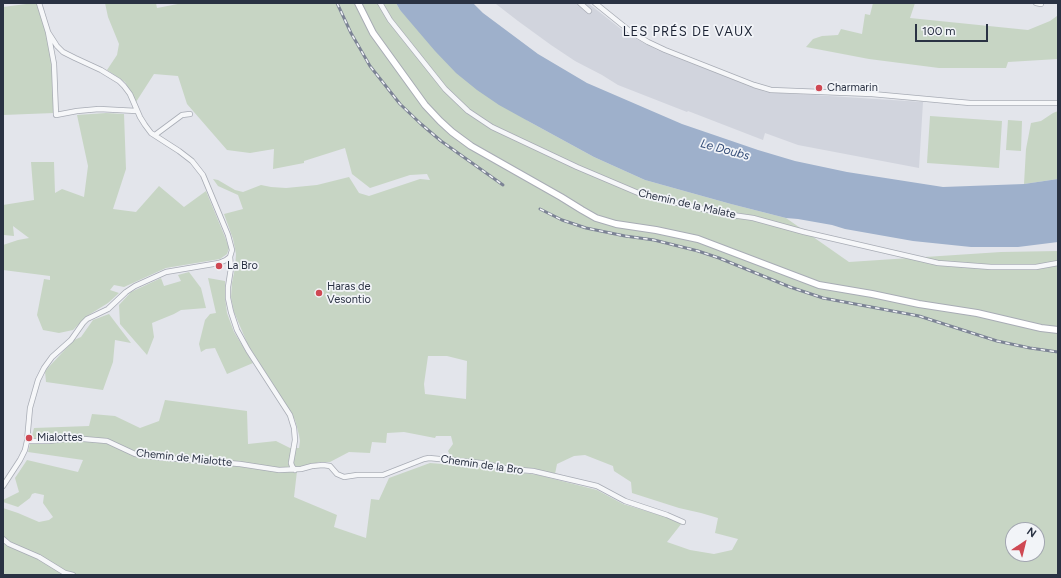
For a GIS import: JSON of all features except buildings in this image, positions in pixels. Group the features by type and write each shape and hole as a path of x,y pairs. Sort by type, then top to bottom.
{"main road":[{"path":"358,3 374,33 425,105 452,132 472,146 596,218 616,224 656,230 698,239 820,285 919,304 978,313 1041,328 1058,330"}],"street":[{"path":"39,3 48,32 54,64 56,115 99,109 137,111"},
{"name":"Chemin de la Malate","path":"380,3 390,20 445,89 468,111 492,127 577,167 643,195 725,214 753,218 804,232 938,263 991,268 1036,267 1058,263"},
{"path":"580,3 589,11"},
{"path":"595,3 631,32 659,47 770,90 872,94 970,103 1058,104"},
{"path":"48,32 57,46 64,52 101,70 119,81 130,94 137,111 151,133 192,161 204,175 228,235 232,250 230,257 231,268 228,287 228,298 231,312 237,330 248,350 290,415 296,440 291,463 295,470"},
{"path":"155,135 182,115 190,114"},
{"path":"3,486 25,450 30,408 38,380 52,357 71,340 83,323 87,319 108,309 126,292 135,286 166,272 215,264 230,257"},
{"name":"Chemin de Mialotte","path":"27,441 49,441 72,438 107,441 135,454 240,464 279,470 295,470"},
{"name":"Chemin de la Bro","path":"295,470 324,465 330,466 337,474 344,477 357,474 383,475 430,458 480,463 509,469 533,471 597,486 625,501 683,522"},
{"path":"3,539 9,544 39,557 72,575"}],"shaded area":[{"path":"588,3 626,33 657,50 766,92 923,102 919,168 798,145 765,133 763,140 688,111 687,112 618,85 575,61 518,21 496,4"}],"green space":[{"path":"38,3 53,67 54,113 3,115 3,7"},
{"path":"105,3 156,3 157,8 183,3 396,3 400,10 528,121 594,157 645,180 786,218 849,262 1001,252 1058,251 1058,575 3,575 3,508 39,522 49,520 53,517 43,503 44,495 35,493 32,494 30,498 18,507 3,502 3,500 19,492 15,478 27,460 78,472 83,460 28,452 34,428 89,426 92,414 115,416 140,428 159,421 165,400 247,411 248,444 276,441 290,448 299,448 300,441 295,420 248,345 234,312 231,297 236,254 233,239 224,214 243,209 238,195 218,186 213,179 218,180 235,190 243,192 261,185 286,188 317,185 349,177 359,193 369,196 420,179 430,180 427,174 410,175 370,188 352,174 345,148 304,161 304,163 273,169 274,149 250,153 227,150 187,104 178,76 154,74 136,102 125,82 107,70 117,55 119,44 108,17","holes":["428,356 447,356 467,361 466,399 425,394 424,384","404,432 435,438 436,436 451,436 453,444 448,451 452,459 479,461 536,469 555,474 557,464 574,456 585,455 613,466 614,471 631,482 632,493 679,508 718,518 715,533 738,539 732,550 714,554 690,550 667,542 682,523 623,504 597,490 538,475 479,467 430,463 389,478 379,500 371,499 366,538 334,527 337,515 294,497 297,471 319,462 330,462 349,452 370,453 372,442 386,443 387,433"]},
{"path":"873,3 915,3 910,18 1028,30 1050,21 1057,16 1058,13 1058,59 1008,62 1006,68 939,68 869,59 806,47 813,39 822,36 838,35 841,29 862,34 865,14 870,15"},
{"path":"1058,111 1058,179 1024,184 1026,149 1031,123 1041,121"},
{"path":"106,113 124,114 126,169 113,209 136,212 159,186 184,207 206,191 229,248 227,254 220,259 166,268 124,287 114,285 110,290 119,293 108,303 87,316 73,330 59,333 43,330 37,315 44,279 50,280 50,276 3,270 3,245 29,238 13,226 14,236 4,235 3,205 34,200 31,162 54,162 55,193 62,189 84,197 88,166 77,115"},
{"path":"930,116 1002,121 999,168 927,163"},
{"path":"1008,120 1022,121 1021,151 1006,150"},
{"path":"189,272 201,288 206,308 181,310 152,323 154,337 147,355 120,324 119,305 131,292 161,278 164,286 181,281 178,275"},
{"path":"208,278 225,281 227,313 234,332 253,363 227,374 215,348 206,349 201,352 199,344 205,320 210,314 216,313"},
{"path":"109,314 131,343 115,340 113,362 103,390 46,382 45,371 74,340 81,337 93,320"}],"water":[{"name":"Le Doubs","path":"396,3 473,3 483,13 538,54 587,83 682,124 795,161 847,172 943,187 1024,184 1058,179 1058,242 1018,247 971,247 913,241 845,229 832,225 786,218 645,180 594,157 499,105 477,90 456,73 435,51 400,10"}],"railway":[{"path":"337,3 351,33 370,66 400,104 441,141 503,185"},
{"path":"540,209 562,220 586,228 654,240 698,251 790,287 823,298 919,316 997,341 1058,352"}],"place":[{"name":"Charmarin","path":"819,88"},
{"name":"La Bro","path":"219,266"},
{"name":"Haras de Vesontio","path":"319,293"},
{"name":"Mialottes","path":"29,438"}],"district":[{"name":"LES PRÉS DE VAUX","path":"688,32"}]}
